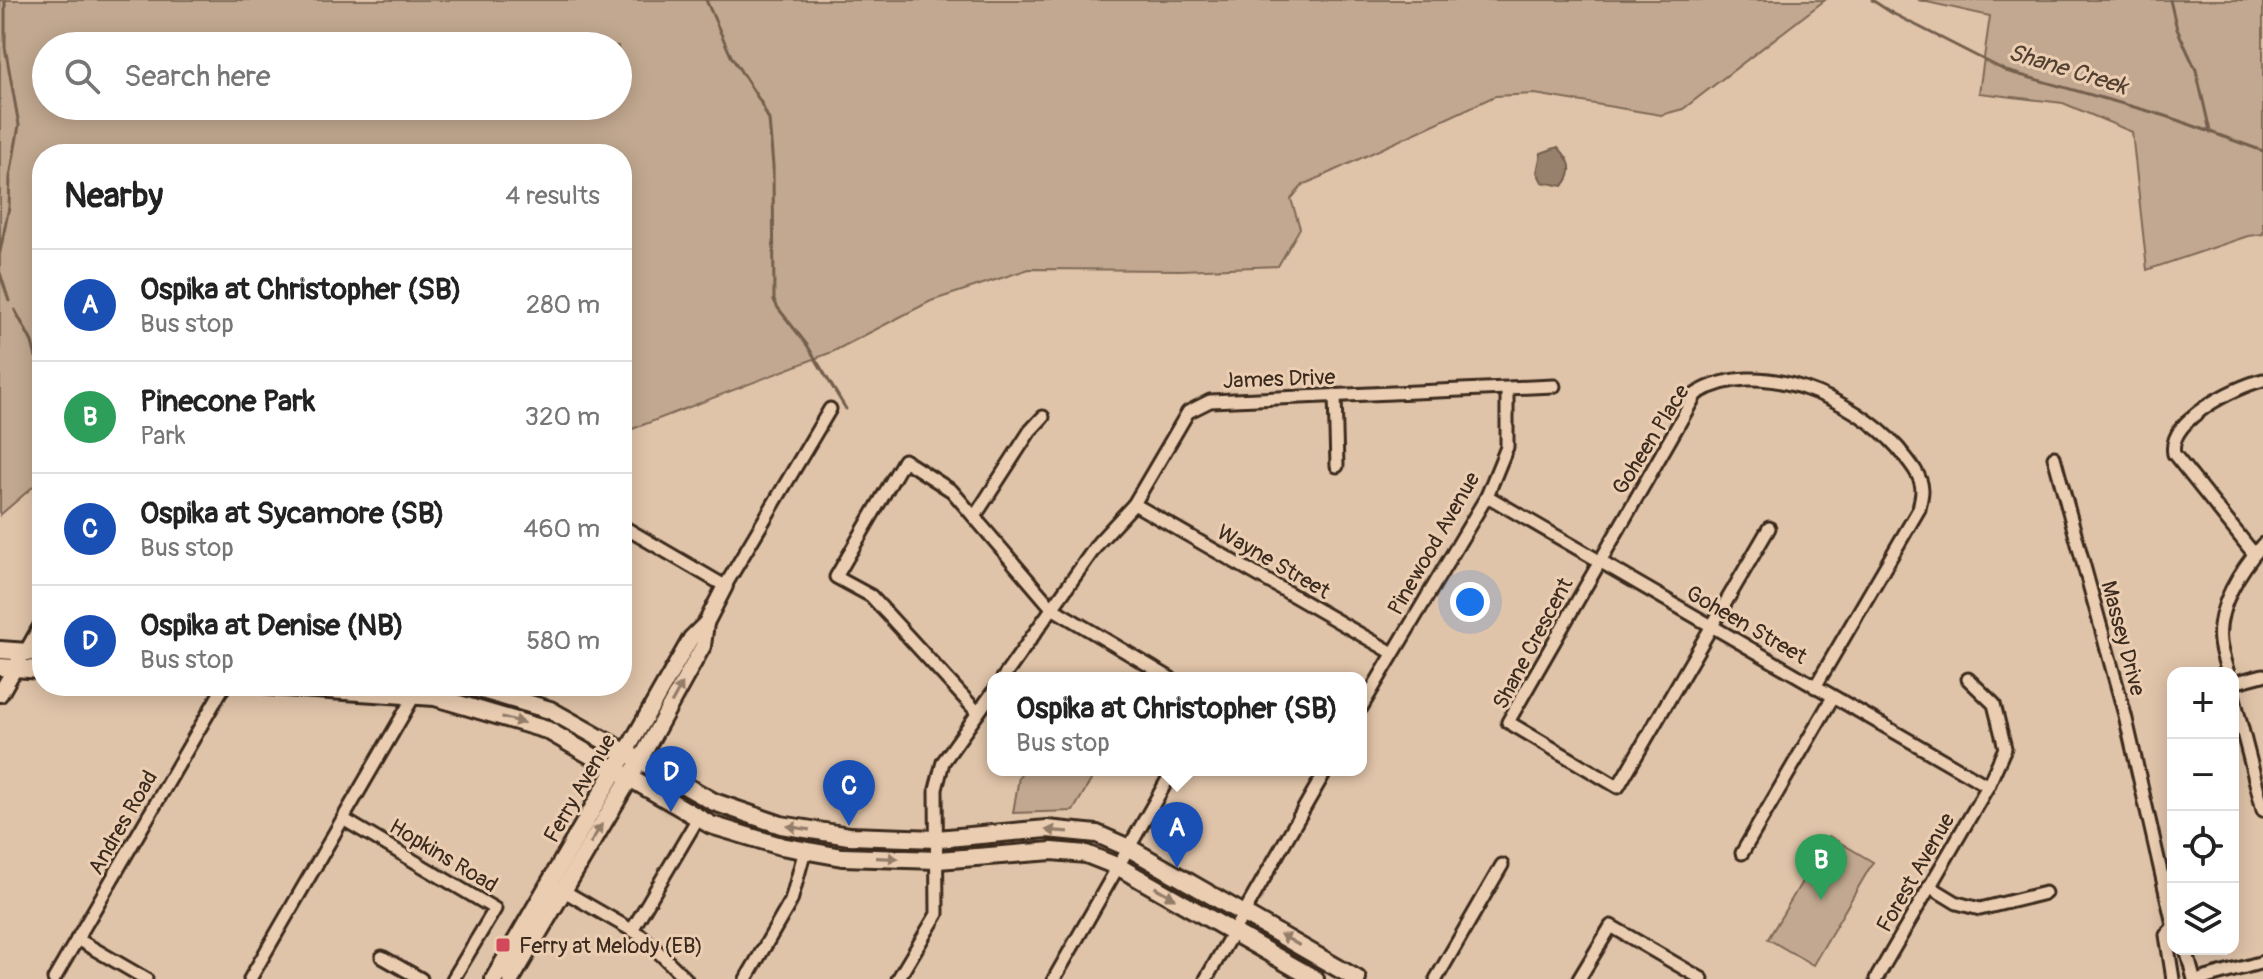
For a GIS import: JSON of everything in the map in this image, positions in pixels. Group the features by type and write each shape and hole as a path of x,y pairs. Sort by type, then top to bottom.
{"main road":[{"path":"0,650 32,652"},
{"path":"8,668 32,669"},
{"path":"414,696 435,697 547,730 711,825 781,846 842,857 938,860 1052,851 1086,854 1119,867 1315,979"},
{"path":"503,696 550,710 714,802 781,825 849,836 937,839 1047,829 1097,834 1129,848 1357,979"},
{"name":"Ferry Avenue","path":"494,979 556,886 633,756"},
{"name":"Ferry Avenue","path":"511,979 556,886"}],"street":[{"name":"Goheen Place","path":"1600,561 1696,394 1713,383 1753,380 1804,387 1843,403 1884,432 1911,463 1923,488 1919,509 1815,687"},
{"path":"2254,554 2174,454 2172,444 2176,433 2221,396 2263,380"},
{"name":"James Drive","path":"1007,672 1099,542 1134,504 1188,412 1210,401 1554,386"},
{"name":"Pinewood Avenue","path":"1367,698 1487,496 1507,447 1507,389"},
{"path":"1335,395 1337,466"},
{"name":"Ferry Avenue","path":"633,756 703,646 706,623 725,586 830,409"},
{"path":"975,516 1030,431 1043,417"},
{"name":"Massey Drive","path":"2054,457 2125,715 2167,900"},
{"path":"978,713 871,596 836,577 904,460 952,491 1052,608 1160,672"},
{"name":"Goheen Street","path":"1487,496 1988,786"},
{"name":"Wayne Street","path":"1134,504 1393,653"},
{"path":"1712,626 1769,528"},
{"path":"632,532 725,586"},
{"path":"2226,667 2220,642 2220,623 2225,603 2263,544"},
{"name":"Shane Crescent","path":"1600,561 1508,722 1618,787 1712,626"},
{"path":"0,694 8,668 25,652 32,640"},
{"path":"2239,681 2263,675"},
{"name":"Forest Avenue","path":"1876,979 1988,786 2005,748 1994,704 1968,679"},
{"name":"Andres Road","path":"54,979 218,696"},
{"path":"250,979 414,696"},
{"path":"1742,853 1833,697"},
{"path":"898,979 937,914 936,789 943,762 987,700"},
{"path":"2239,717 2263,810"},
{"path":"1054,979 1170,776"},
{"path":"1206,979 1323,776"},
{"path":"632,930 698,818"},
{"name":"Hopkins Road","path":"343,819 495,909 453,979"},
{"path":"746,979 791,901 805,850"},
{"path":"1436,979 1502,865"},
{"path":"556,886 642,936 686,979"},
{"path":"1929,886 1957,903 1980,909 2045,893"},
{"path":"1579,979 1611,926 1702,979"},
{"path":"77,939 146,979"},
{"name":"Massey Drive","path":"2169,955 2173,979"},
{"path":"2188,955 2194,979"},
{"path":"382,957 421,979"},
{"path":"2202,979 2263,962"}],"shaded area":[{"path":"0,0 1825,0 1683,109 1661,115 1535,94 1495,96 1303,185 1291,199 1300,228 1278,266 1181,270 1029,269 931,301 832,352 632,429 632,144 32,144 32,488 0,515"},
{"path":"1918,0 2263,0 2263,234 2248,236 2147,270 2132,132 2063,103 1979,93 1990,16"},
{"path":"1558,147 1570,165 1563,186 1542,182 1537,172 1541,153"},
{"path":"1093,776 1073,811 1013,813 1019,777"},
{"path":"1829,836 1873,862 1813,965 1768,939"}],"waterway":[{"path":"0,252 19,125 5,47 5,0"},
{"path":"706,0 731,56 769,120 773,166 774,300 807,345 846,409"},
{"name":"Shane Creek","path":"1872,0 2006,71 2166,116 2263,151"},
{"path":"2170,0 2177,29 2196,70 2210,131"},
{"path":"0,273 9,301"},
{"path":"15,310 32,342"}],"place":[{"name":"Ospika at Denise (NB)","path":"671,812"},
{"name":"Ospika at Sycamore (SB)","path":"849,826"},
{"name":"Ospika at Christopher (SB)","path":"1177,868"},
{"name":"Pinecone Park","path":"1821,900"},
{"name":"Ferry at Melody (EB)","path":"503,945"}]}
